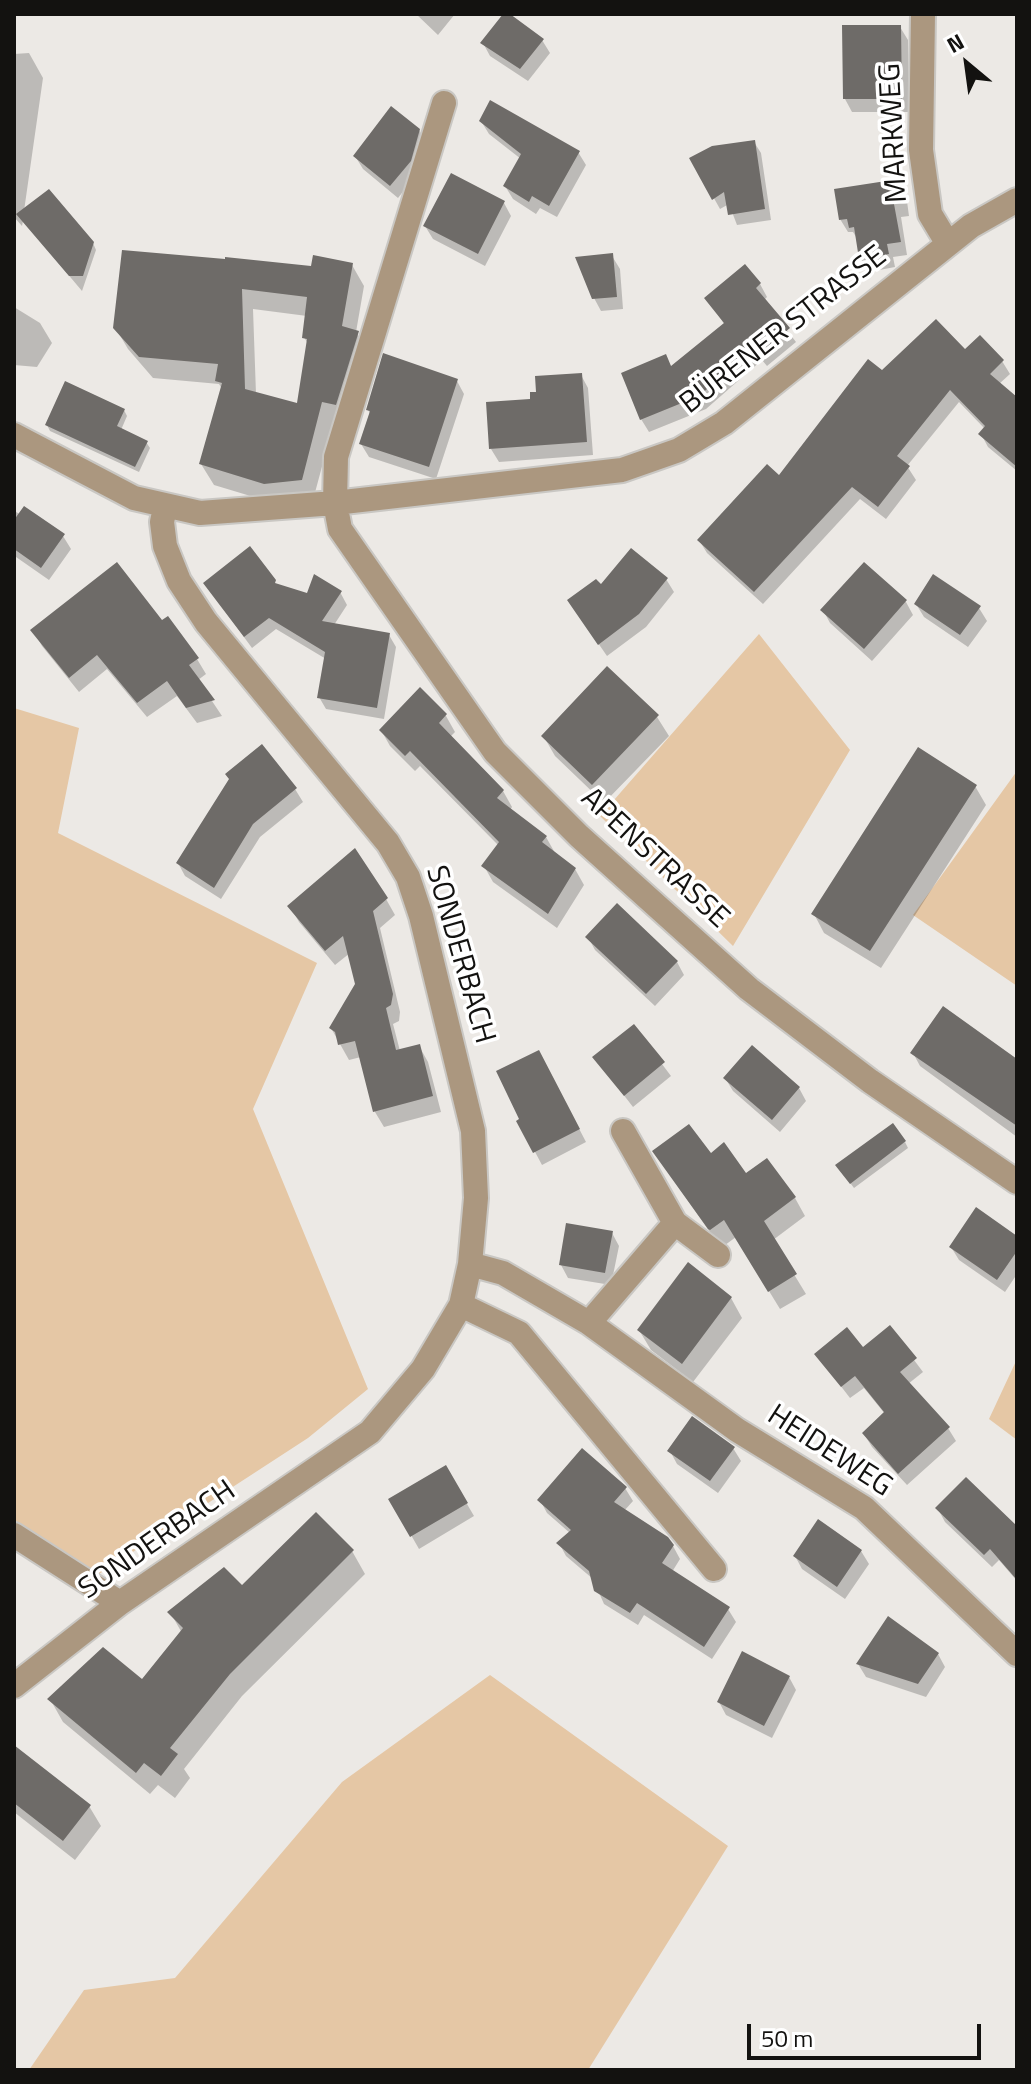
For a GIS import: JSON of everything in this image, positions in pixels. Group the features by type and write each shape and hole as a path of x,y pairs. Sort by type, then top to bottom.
{"street":[{"name":"MARKWEG","path":"923,14 921,150 930,214 948,244"},
{"path":"335,503 336,457 444,103"},
{"name":"BÜRENER STRASSE","path":"14,435 134,498 200,513 335,503 622,470 679,450 724,423 971,226 1017,200"},
{"name":"APENSTRASSE","path":"335,503 340,529 495,752 579,836 749,989 870,1081 1017,1182"},
{"name":"SONDERBACH","path":"14,1686 120,1603 370,1432 423,1369 461,1305 470,1264 476,1198 473,1131 433,960 408,877 388,843 206,622 179,581 165,546 162,522 165,507"},
{"path":"623,1131 675,1223 718,1255"},
{"path":"589,1323 675,1223"},
{"name":"HEIDEWEG","path":"470,1264 503,1273 589,1323 737,1430 864,1508 1017,1654"},
{"path":"461,1305 519,1333 714,1569"},
{"path":"14,1535 120,1603"}],"shaded area":[{"path":"759,634 850,750 733,946 600,816"},
{"path":"14,708 79,728 58,833 317,963 253,1109 368,1389 308,1438 99,1574 14,1520"},
{"path":"1017,771 1017,986 913,915"},
{"path":"1017,1359 1017,1440 989,1419"},
{"path":"490,1675 728,1846 588,2070 29,2070 84,1990 175,1978 342,1782"}],"building":[{"path":"503,14 510,14 544,39 520,69 480,43"},
{"path":"842,25 901,25 902,99 843,99"},
{"path":"490,100 580,151 549,206 532,196 529,202 503,186 521,154 479,121"},
{"path":"391,106 420,129 411,161 390,186 353,156"},
{"path":"755,140 765,209 728,215 724,192 712,200 689,158 712,146"},
{"path":"451,173 505,201 478,254 423,226"},
{"path":"899,179 903,203 894,204 901,242 887,244 889,254 859,259 854,227 849,228 847,219 839,220 834,189"},
{"path":"49,189 94,242 83,276 69,276 16,214"},
{"path":"122,250 311,266 313,255 353,263 342,326 359,331 336,405 322,402 302,480 264,484 199,464 222,383 215,381 218,364 139,357 113,328","holes":["242,289 307,297 302,338 307,339 297,403 245,389"]},
{"path":"613,253 617,297 592,299 575,257"},
{"path":"745,264 761,283 756,288 790,328 759,354 754,348 699,396 640,420 621,373 666,354 671,366 724,323 704,298"},
{"path":"936,319 965,349 980,335 1004,360 990,374 1017,397 1017,467 978,434 985,426 950,390 897,456 910,466 878,507 852,487 754,592 697,540 767,464 779,475 868,359 882,370"},
{"path":"383,353 458,379 429,467 359,444"},
{"path":"582,373 587,442 489,449 486,402 530,399 530,392 536,392 535,376"},
{"path":"65,381 125,409 117,426 148,441 135,467 45,425"},
{"path":"24,506 65,534 41,568 14,549 14,520"},
{"path":"250,546 276,580 275,583 307,593 314,574 342,591 322,621 390,633 377,708 317,698 325,652 269,618 244,637 203,583"},
{"path":"631,548 668,578 639,614 598,645 567,600 596,579 601,584"},
{"path":"117,562 162,620 168,616 199,658 189,665 215,700 186,708 167,681 137,703 97,655 69,678 30,630"},
{"path":"864,562 907,600 864,649 820,610"},
{"path":"933,574 981,606 960,635 914,604"},
{"path":"607,666 659,715 592,785 541,736"},
{"path":"420,687 447,714 439,723 504,790 497,798 547,836 542,842 576,868 548,914 481,866 499,842 410,751 405,756 379,730"},
{"path":"262,744 297,788 253,824 214,888 176,863 229,779 225,774"},
{"path":"918,747 977,785 870,951 811,914"},
{"path":"355,848 388,898 373,911 393,994 391,1005 386,1008 396,1050 420,1044 433,1096 373,1112 355,1041 338,1045 335,1032 329,1028 355,984 343,936 325,951 287,906"},
{"path":"617,903 678,961 646,994 585,937"},
{"path":"943,1006 1017,1059 1017,1126 910,1053"},
{"path":"634,1024 665,1062 624,1096 592,1057"},
{"path":"752,1045 800,1087 772,1120 723,1078"},
{"path":"539,1050 580,1129 533,1153 496,1071"},
{"path":"893,1123 906,1141 850,1184 835,1165"},
{"path":"689,1124 711,1153 724,1142 746,1173 767,1158 796,1197 764,1221 797,1274 768,1292 724,1220 708,1229 652,1151"},
{"path":"976,1207 1017,1236 1017,1251 997,1280 949,1247"},
{"path":"566,1223 613,1231 605,1273 559,1265"},
{"path":"688,1262 732,1297 682,1364 637,1330"},
{"path":"890,1325 917,1358 900,1372 950,1427 898,1474 862,1433 884,1412 855,1376 841,1387 814,1354 847,1327 863,1347"},
{"path":"692,1416 735,1447 710,1481 667,1451"},
{"path":"582,1448 627,1487 614,1502 668,1537 674,1545 662,1563 730,1607 704,1647 637,1603 630,1613 594,1591 589,1571 556,1543 571,1530 537,1500"},
{"path":"446,1465 468,1503 410,1537 388,1499"},
{"path":"966,1477 1017,1526 1017,1580 990,1549 984,1555 935,1508"},
{"path":"316,1512 354,1550 230,1674 170,1748 178,1754 161,1776 144,1763 136,1773 47,1699 103,1647 142,1679 183,1628 167,1612 224,1567 242,1585"},
{"path":"818,1519 862,1550 837,1587 793,1556"},
{"path":"888,1616 939,1653 918,1684 856,1664"},
{"path":"742,1651 790,1676 764,1726 717,1702"},
{"path":"14,1745 91,1805 63,1841 14,1803"}]}
